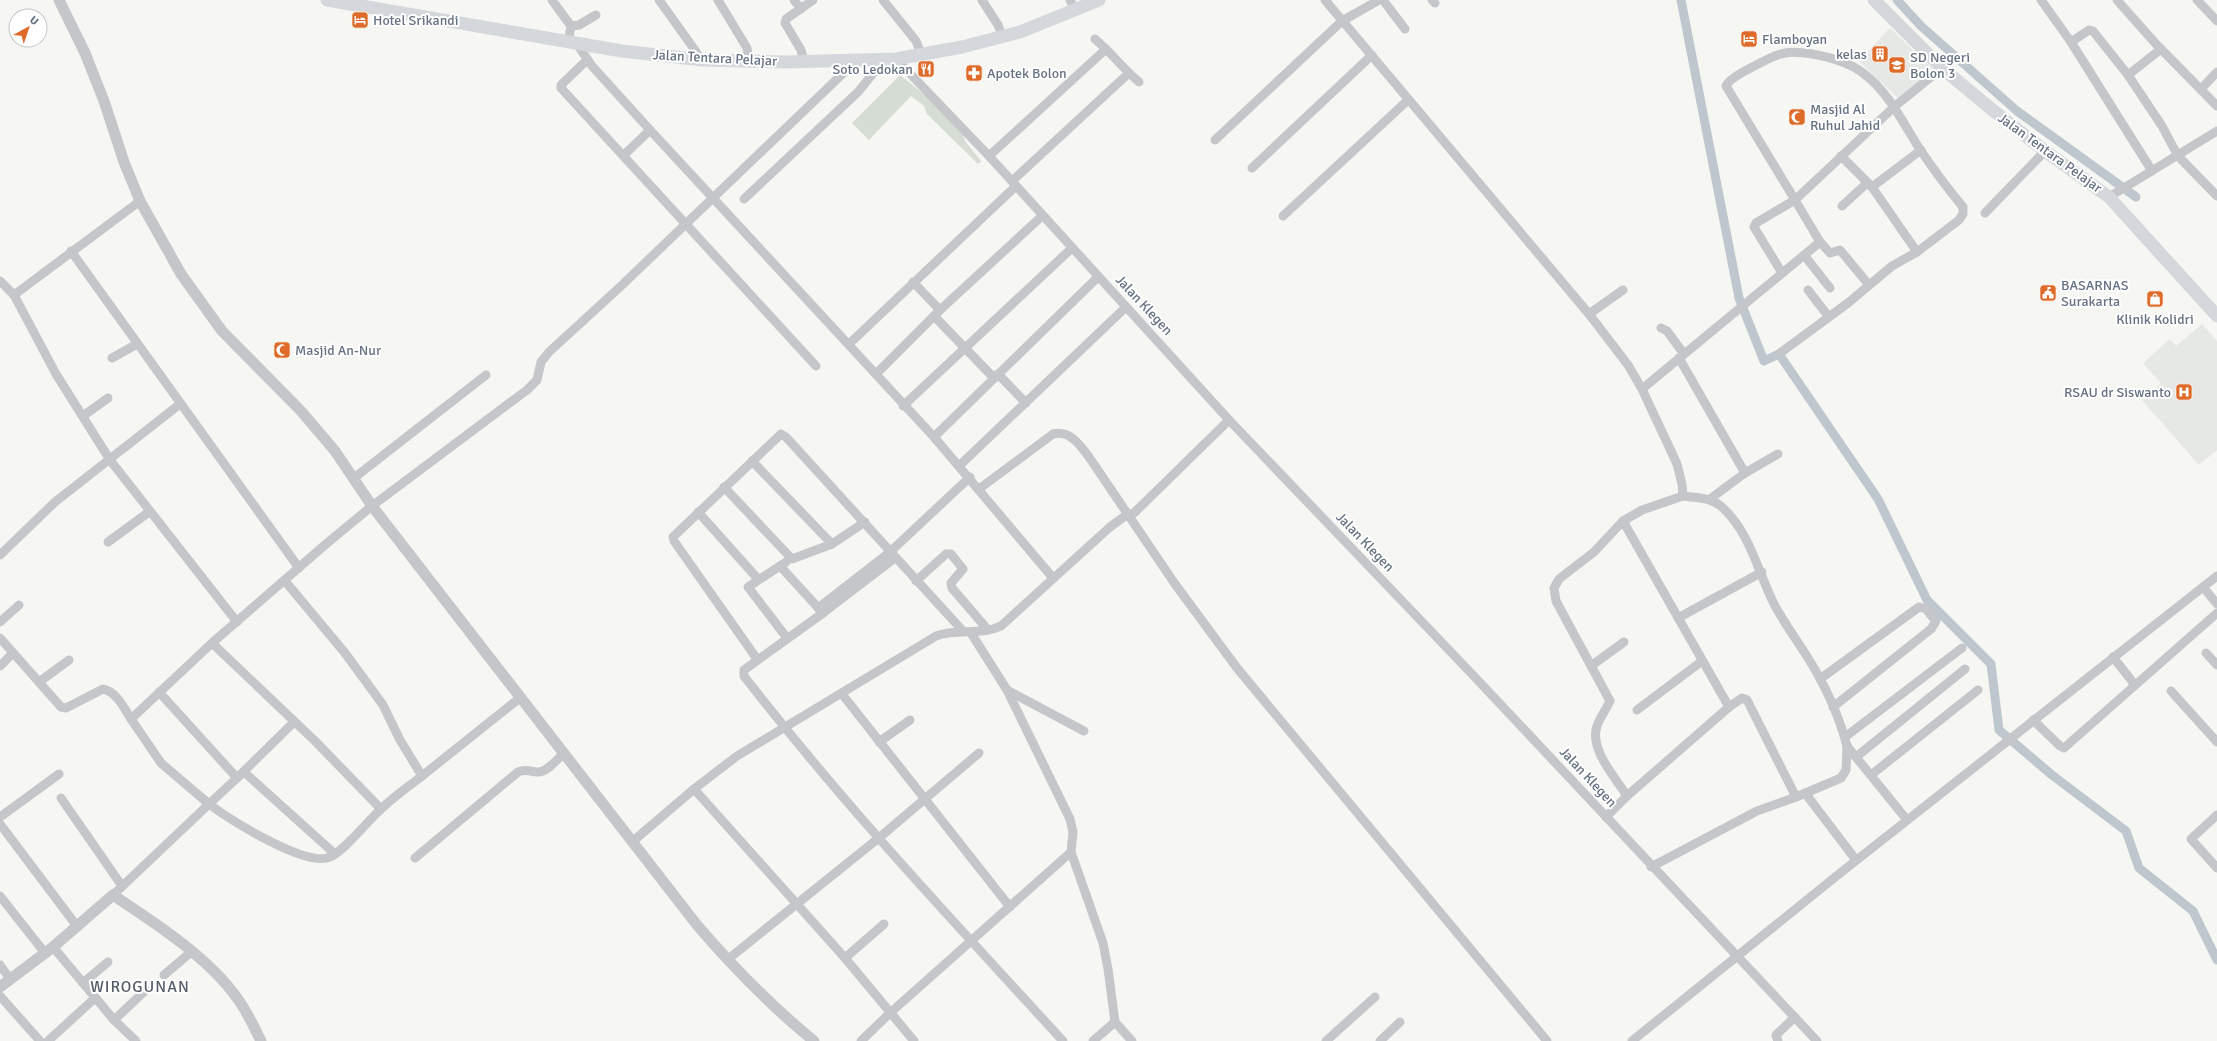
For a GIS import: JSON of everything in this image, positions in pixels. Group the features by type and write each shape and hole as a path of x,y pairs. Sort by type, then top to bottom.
{"main road":[{"name":"Jalan Tentara Pelajar","path":"327,0 518,32 573,44 702,60 804,61 890,59 1003,38 1073,5 1099,0"},
{"name":"Jalan Tentara Pelajar","path":"1874,0 1942,68 2045,151 2117,191 2217,316"}],"street":[{"path":"58,0 85,53 104,101 124,162 140,201 181,274 222,331 291,400 335,451 372,506 632,842 727,960 792,1023 814,1041"},
{"path":"552,0 571,26 573,44 650,130 849,344 903,406 934,437 970,477 1053,578"},
{"path":"659,0 702,60"},
{"path":"718,0 747,48 749,60"},
{"path":"794,0 801,9"},
{"path":"804,61 801,50 785,23 786,19 813,0"},
{"path":"883,0 916,41 921,54"},
{"path":"982,0 998,25 1003,38"},
{"path":"1325,0 1589,314 1628,366 1642,389 1677,464 1682,484 1683,496"},
{"path":"1215,140 1342,21 1379,0"},
{"path":"1383,0 1404,30"},
{"path":"2041,0 2071,42 2152,171"},
{"path":"2117,0 2161,49 2217,106"},
{"path":"2197,0 2217,21"},
{"path":"571,26 579,26 596,15"},
{"path":"2071,42 2089,30 2092,31 2128,75 2160,123 2178,156 2217,196"},
{"path":"1095,39 1138,82"},
{"path":"989,156 1106,49"},
{"path":"2128,75 2161,49"},
{"path":"1780,353 1829,317 1869,285 1892,266 1917,252 1959,220 1963,212 1963,207 1921,150 1894,107 1878,87 1857,69 1818,55 1796,52 1777,54 1729,81 1726,89 1820,242 1830,253 1840,250 1869,285"},
{"path":"1252,168 1372,55"},
{"path":"744,199 858,92 890,59"},
{"name":"Jalan Klegen","path":"890,59 989,156 1229,420 1817,1041"},
{"path":"587,60 561,85 561,88 816,366"},
{"path":"132,719 212,643 372,506 537,380 541,362 549,352 686,224 856,60"},
{"path":"1782,272 1754,227 1756,223 1795,200 1894,107 1942,68"},
{"path":"2200,89 2217,72"},
{"path":"849,344 1129,73"},
{"path":"1283,216 1408,100"},
{"path":"624,156 650,130"},
{"path":"2117,191 2178,156 2217,131"},
{"path":"1842,206 1869,185 1921,150"},
{"path":"1985,213 2045,151"},
{"path":"1841,156 1869,185 1917,252"},
{"path":"14,295 140,201"},
{"path":"876,374 937,313 1042,216"},
{"path":"1642,389 1820,242"},
{"path":"903,406 963,348 1072,248"},
{"path":"71,251 299,568"},
{"path":"1804,255 1830,288"},
{"path":"934,437 1098,277"},
{"path":"0,281 14,295 56,374 110,460 149,512 237,622"},
{"path":"913,282 963,348 1026,402"},
{"path":"1589,314 1623,290"},
{"path":"1808,290 1829,317"},
{"path":"959,466 1126,307"},
{"path":"1661,328 1667,331 1674,343 1745,473"},
{"path":"112,358 137,344"},
{"path":"354,478 486,374"},
{"path":"83,416 108,398"},
{"path":"0,555 40,515 180,404"},
{"path":"632,842 694,789 737,756 936,636 966,631 988,630 1000,626 1120,519 1144,503 1229,420"},
{"path":"979,489 1053,434 1063,433 1073,438 1089,457 1175,584 1237,668 1547,1041"},
{"path":"757,659 674,541 674,534 779,436 783,434 865,522 916,581 966,631 1007,690 1070,819 1073,832 1071,852 1103,944 1115,1022 1132,1041"},
{"path":"1710,499 1745,473 1778,454"},
{"path":"752,461 832,544"},
{"path":"970,477 893,555 787,638 757,659 743,673 784,727 971,940 1063,1041"},
{"path":"724,487 792,559"},
{"path":"1627,796 1595,742 1596,727 1610,701 1556,601 1554,588 1559,579 1600,547 1623,521 1642,510 1683,496 1710,499 1730,514 1748,544 1762,572 1774,604 1820,679 1845,737 1847,746 1846,770 1843,776 1837,780 1757,811 1651,867"},
{"path":"108,542 149,512"},
{"path":"698,512 758,579"},
{"path":"1623,521 1728,707"},
{"path":"787,638 748,589 749,585 792,559 832,544 865,522"},
{"path":"916,581 946,554 951,554 963,569 951,583 952,588 988,630"},
{"path":"780,566 820,611"},
{"path":"1678,618 1762,572"},
{"path":"285,580 346,653 383,705 400,740 422,776"},
{"path":"1632,1041 1856,860 2033,720 2203,587 2216,580"},
{"path":"2203,587 2217,604"},
{"path":"0,622 19,605"},
{"path":"1820,679 1919,607 1926,609 1936,621 1931,629 1833,707"},
{"path":"2033,720 2064,748 2217,613"},
{"path":"0,638 63,709 96,691 103,689 110,691 132,719 160,763 206,806 256,835 283,847 325,858 335,854 380,809 521,697"},
{"path":"1591,666 1624,642"},
{"path":"212,643 315,741 380,809"},
{"path":"1845,737 1962,648"},
{"path":"0,666 13,653"},
{"path":"2206,653 2217,665"},
{"path":"2113,657 2135,685"},
{"path":"39,682 68,660"},
{"path":"1637,710 1702,661"},
{"path":"1856,757 1965,670"},
{"path":"1007,690 1084,731"},
{"path":"1871,775 1978,690"},
{"path":"2171,691 2217,742"},
{"path":"159,692 237,778"},
{"path":"842,694 923,799 1010,907"},
{"path":"1606,817 1627,796 1728,707 1742,698 1747,700 1796,796"},
{"path":"879,742 910,720"},
{"path":"0,987 49,950 76,925 113,895 206,806 244,772 294,722"},
{"path":"1847,746 1907,820"},
{"path":"415,858 518,772 524,769 536,773 542,772 564,753"},
{"path":"727,960 880,837 979,753"},
{"path":"244,772 335,854"},
{"path":"0,817 59,774"},
{"path":"694,789 845,958 914,1041"},
{"path":"1805,793 1856,860"},
{"path":"61,798 122,886"},
{"path":"2217,815 2191,840 2217,868"},
{"path":"0,824 76,925"},
{"path":"861,1041 971,940 1071,852"},
{"path":"113,895 158,924 219,977 237,998 261,1041"},
{"path":"0,896 49,950 83,983 114,1020 136,1041"},
{"path":"845,958 884,924"},
{"path":"164,976 191,952"},
{"path":"83,983 108,962"},
{"path":"0,965 10,979"},
{"path":"114,1020 147,989"},
{"path":"0,996 40,1041"},
{"path":"1326,1041 1375,997"},
{"path":"48,1041 95,998"},
{"path":"1778,1041 1776,1035 1778,1032 1795,1017"},
{"path":"1093,1041 1115,1022"},
{"path":"1380,1041 1400,1022"}],"shaded area":[{"name":"SD Negeri Bolon 3","path":"1890,28 1934,70 1899,99 1859,61"},
{"path":"900,75 930,99 963,134 965,141 981,161 978,164 927,114 924,106 911,96 869,140 852,123"},
{"name":"RSAU dr Siswanto","path":"2202,324 2217,341 2217,450 2199,465 2142,400 2161,383 2143,363 2170,339 2176,346"}],"waterway":[{"path":"1681,0 1739,298 1764,361 1779,354 1878,499 1927,600 1991,664 1999,730 2052,775 2126,831 2139,868 2193,911 2217,960"},
{"path":"1897,0 1921,26 2017,111 2136,197"}],"place":[{"name":"Hotel Srikandi","path":"360,20"},
{"name":"Flamboyan","path":"1749,39"},
{"name":"kelas","path":"1880,54"},
{"name":"SD Negeri Bolon 3","path":"1897,65"},
{"name":"Soto Ledokan","path":"926,69"},
{"name":"Apotek Bolon","path":"974,73"},
{"name":"Masjid Al Ruhul Jahid","path":"1797,117"},
{"name":"BASARNAS Surakarta","path":"2048,293"},
{"name":"Klinik Kolidri","path":"2155,299"},
{"name":"Masjid An-Nur","path":"282,350"},
{"name":"RSAU dr Siswanto","path":"2184,392"}],"district":[{"name":"WIROGUNAN","path":"140,987"}]}
